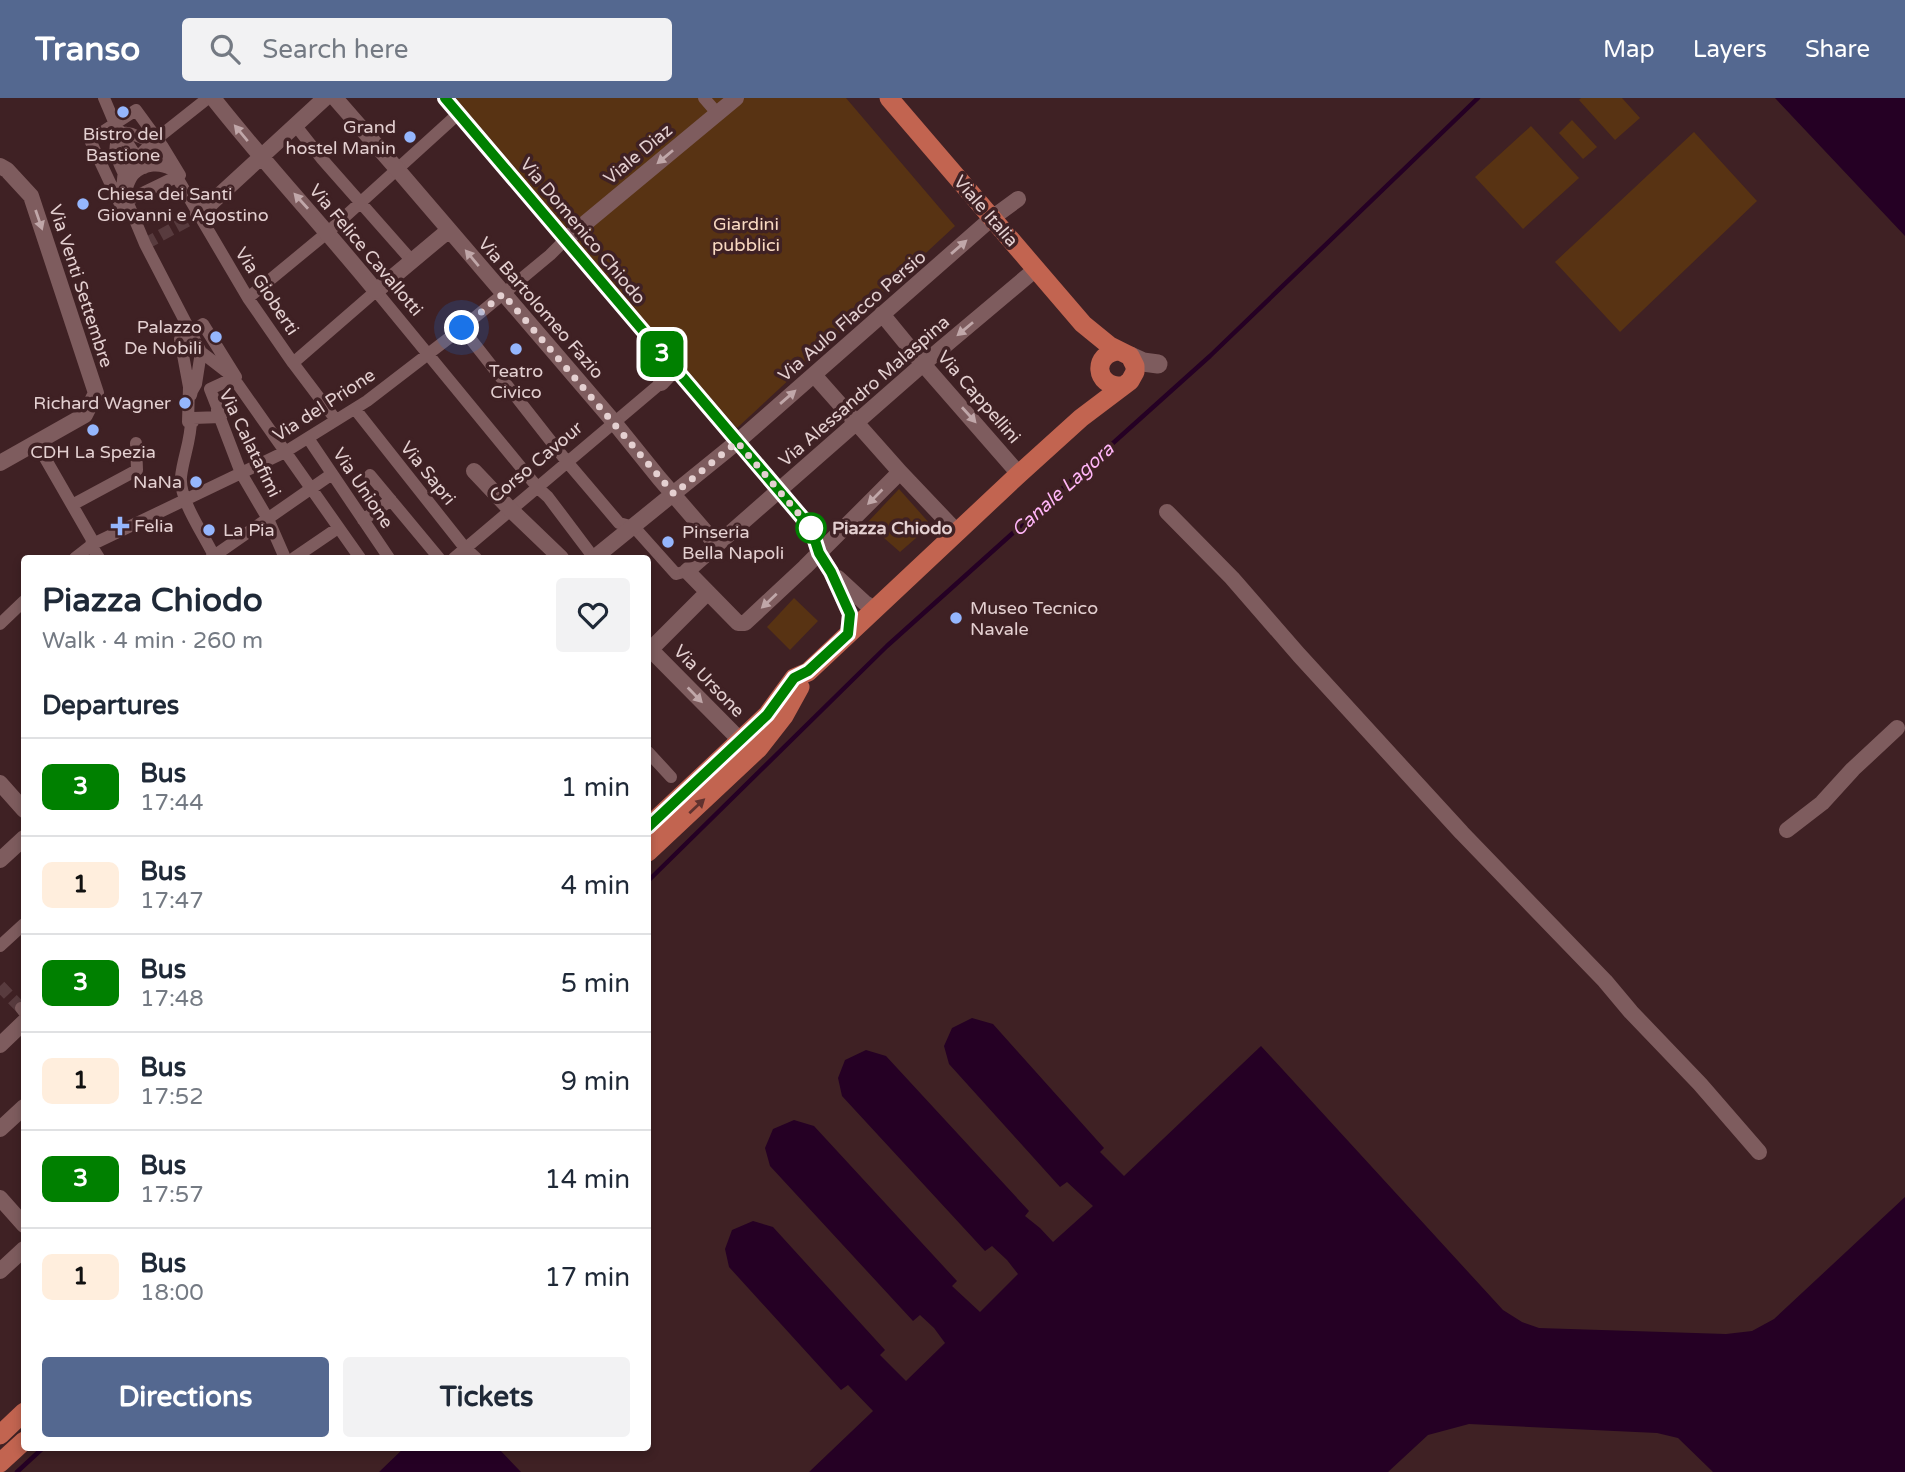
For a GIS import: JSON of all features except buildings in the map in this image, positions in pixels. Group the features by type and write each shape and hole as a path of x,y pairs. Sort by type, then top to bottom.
{"main road":[{"name":"Viale Italia","path":"889,98 1083,324 1093,340 1101,369"},
{"name":"Viale Italia","path":"1083,324 1125,354"},
{"path":"651,824 767,715 794,678 808,671 1081,418 1093,403 1101,369 1108,354 1125,354 1135,366 1128,382 1081,418"},
{"path":"1101,369 1108,384 1112,386 1128,382"},
{"path":"651,849 759,748 784,716 808,671"},
{"path":"0,1434 21,1415"},
{"path":"0,1463 21,1444"}],"street":[{"path":"104,98 118,128 144,168"},
{"path":"211,98 137,156 124,170 122,189 148,250 201,352 233,378 357,555"},
{"name":"Via Felice Cavallotti","path":"211,98 328,232 548,497 592,555"},
{"path":"198,215 325,98"},
{"name":"Via Bartolomeo Fazio","path":"334,98 716,544"},
{"name":"Via Domenico Chiodo","path":"445,98 811,528 819,553 831,572"},
{"path":"704,98 718,113"},
{"name":"Viale Diaz","path":"565,240 736,98"},
{"name":"Via Gioberti","path":"118,128 136,110 180,175 174,174"},
{"path":"248,298 328,232 458,114"},
{"path":"296,126 412,261"},
{"path":"118,128 114,153 124,174"},
{"path":"126,198 134,174 144,168 163,165 174,174 126,198 120,204 90,140 118,128 155,140"},
{"name":"Via Venti Settembre","path":"0,166 31,196 96,393 85,415 0,463"},
{"name":"Via Gioberti","path":"174,174 248,298 336,420"},
{"name":"Via Aulo Flacco Persio","path":"598,555 737,442 992,218 1018,199"},
{"path":"293,363 449,230"},
{"name":"Via del Prione","path":"79,555 93,544 285,452 355,409 462,328 565,240"},
{"name":"Via Alessandro Malaspina","path":"687,571 923,364 1036,269"},
{"name":"Via Cappellini","path":"882,314 1019,474"},
{"path":"203,324 236,377 210,389 221,416 193,418 191,422 188,422 189,387 180,338 203,324"},
{"path":"462,328 619,523 634,527 676,574 687,571 738,623 745,623 900,472"},
{"path":"164,511 181,475 188,447 192,391 196,384 201,352"},
{"name":"Corso Cavour","path":"458,555 675,369"},
{"path":"814,375 957,532"},
{"name":"Via Calatafimi","path":"196,384 210,393 241,473 268,519 284,555"},
{"name":"Via Sapri","path":"355,409 473,555"},
{"name":"Via Unione","path":"308,438 386,555"},
{"path":"72,505 137,470 136,443"},
{"path":"46,458 97,555"},
{"path":"474,471 558,555"},
{"path":"216,555 332,474"},
{"path":"181,475 185,500 212,555"},
{"path":"370,475 437,555"},
{"path":"363,520 391,500"},
{"path":"1167,512 1232,578 1462,833 1605,981 1630,1012 1700,1084 1759,1152"},
{"path":"299,555 338,528"},
{"path":"831,572 875,609"},
{"path":"831,572 850,614 848,634"},
{"path":"651,648 707,593"},
{"path":"0,624 21,604"},
{"name":"Via Ursone","path":"651,652 740,740"},
{"path":"1787,830 1822,803 1853,769 1897,728"},
{"path":"651,755 671,777"},
{"path":"0,783 21,807"},
{"path":"0,860 21,841"},
{"path":"0,946 21,927"},
{"path":"0,1045 21,1017"},
{"path":"0,1129 21,1110"},
{"path":"0,1198 21,1222"},
{"path":"0,1271 21,1252"}],"green space":[{"name":"Giardini pubblici","path":"454,98 846,98 955,226 737,428 674,358"},
{"path":"1622,98 1640,118 1615,140 1579,100"},
{"path":"1572,120 1597,147 1583,159 1559,133"},
{"path":"1531,126 1579,178 1523,229 1475,177"},
{"path":"1694,132 1757,201 1620,332 1555,262"},
{"path":"899,489 931,525 900,552 867,523"},
{"path":"794,598 818,621 790,650 767,627"}],"shaded area":[{"path":"1775,98 1905,98 1905,236"},
{"path":"972,1018 993,1024 1104,1148 1100,1152 1124,1176 1261,1046 1503,1310 1522,1322 1539,1328 1726,1334 1752,1331 1774,1319 1905,1197 1905,1472 1713,1472 1678,1438 1657,1433 1469,1424 1428,1435 1388,1472 809,1472 873,1411 848,1385 841,1390 729,1267 725,1249 732,1230 753,1221 773,1227 885,1350 880,1355 906,1381 945,1343 920,1315 913,1321 770,1166 765,1148 773,1129 794,1120 814,1126 957,1281 952,1286 980,1312 1018,1274 992,1246 985,1251 842,1096 838,1078 845,1060 866,1050 886,1056 1029,1211 1025,1216 1053,1242 1093,1206 1067,1182 1060,1187 949,1064 944,1046 952,1028"},
{"path":"401,1451 501,1451 521,1472 379,1472"}],"waterway":[{"name":"Canale Lagora","path":"651,878 887,646 1210,356 1478,98"},
{"name":"Canale Lagora","path":"17,1472 40,1451"}],"tunnel":[{"path":"145,244 198,215"},
{"path":"0,986 21,1008"}],"bus line":[{"name":"3","path":"445,98 811,528 819,553 850,614 848,634 808,671 794,678 767,715 651,824"}],"place":[{"name":"Bistro del Bastione","path":"123,112"},
{"name":"Grand hostel Manin","path":"410,137"},
{"name":"Chiesa dei Santi Giovanni e Agostino","path":"83,204"},
{"name":"Palazzo De Nobili","path":"216,337"},
{"name":"Teatro Civico","path":"516,349"},
{"name":"Richard Wagner","path":"185,403"},
{"name":"CDH La Spezia","path":"93,430"},
{"name":"NaNa","path":"196,482"},
{"name":"Felia","path":"120,526"},
{"name":"Piazza Chiodo","path":"811,528"},
{"name":"La Pia","path":"209,530"},
{"name":"Pinseria Bella Napoli","path":"668,542"},
{"name":"Museo Tecnico Navale","path":"956,618"}],"route":[{"path":"462,328 503,294 674,494 737,442 811,528"}]}
